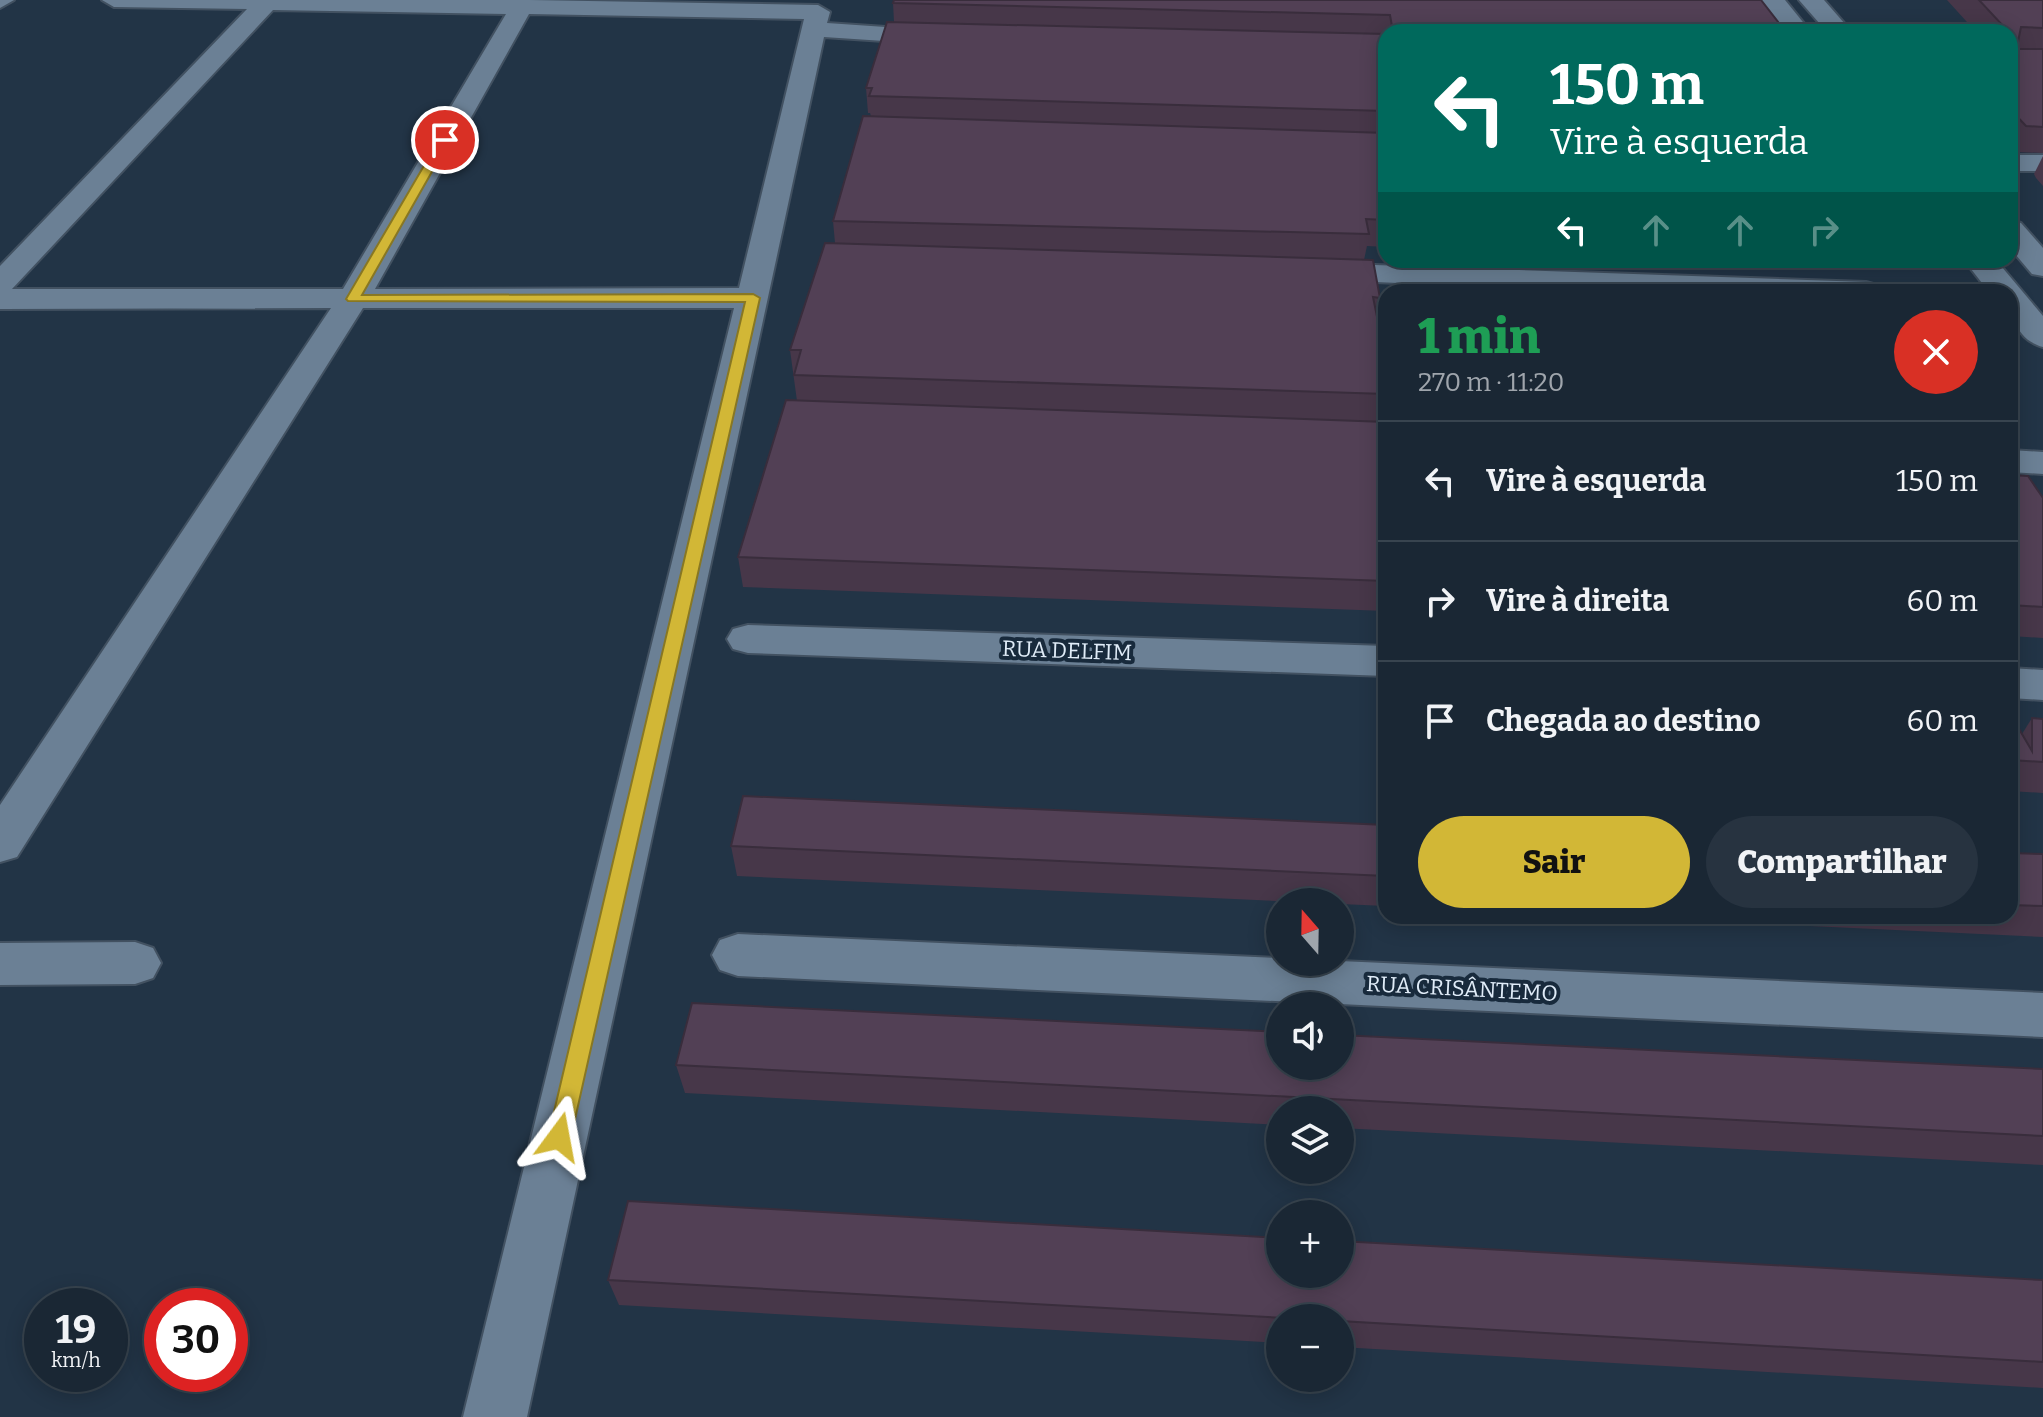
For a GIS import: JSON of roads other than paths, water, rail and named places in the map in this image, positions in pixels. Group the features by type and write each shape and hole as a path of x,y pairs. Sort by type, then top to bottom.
{"street":[{"path":"114,0 818,12 495,1417"},
{"path":"1773,0 1792,24"},
{"path":"1811,0 1833,24"},
{"path":"0,284 265,4"},
{"path":"0,844 353,299 521,8"},
{"path":"815,29 873,36 966,39"},
{"path":"2018,163 2043,163"},
{"path":"2018,238 2043,267"},
{"path":"1986,268 1999,284"},
{"path":"1289,271 1646,284"},
{"path":"0,299 753,298"},
{"path":"2018,307 2043,337"},
{"path":"2018,461 2043,463"},
{"name":"RUA DELFIM","path":"748,639 1378,661"},
{"path":"2018,683 2043,685"},
{"name":"RUA CRISÂNTEMO","path":"738,955 2043,1015"},
{"path":"0,964 135,963"}]}
